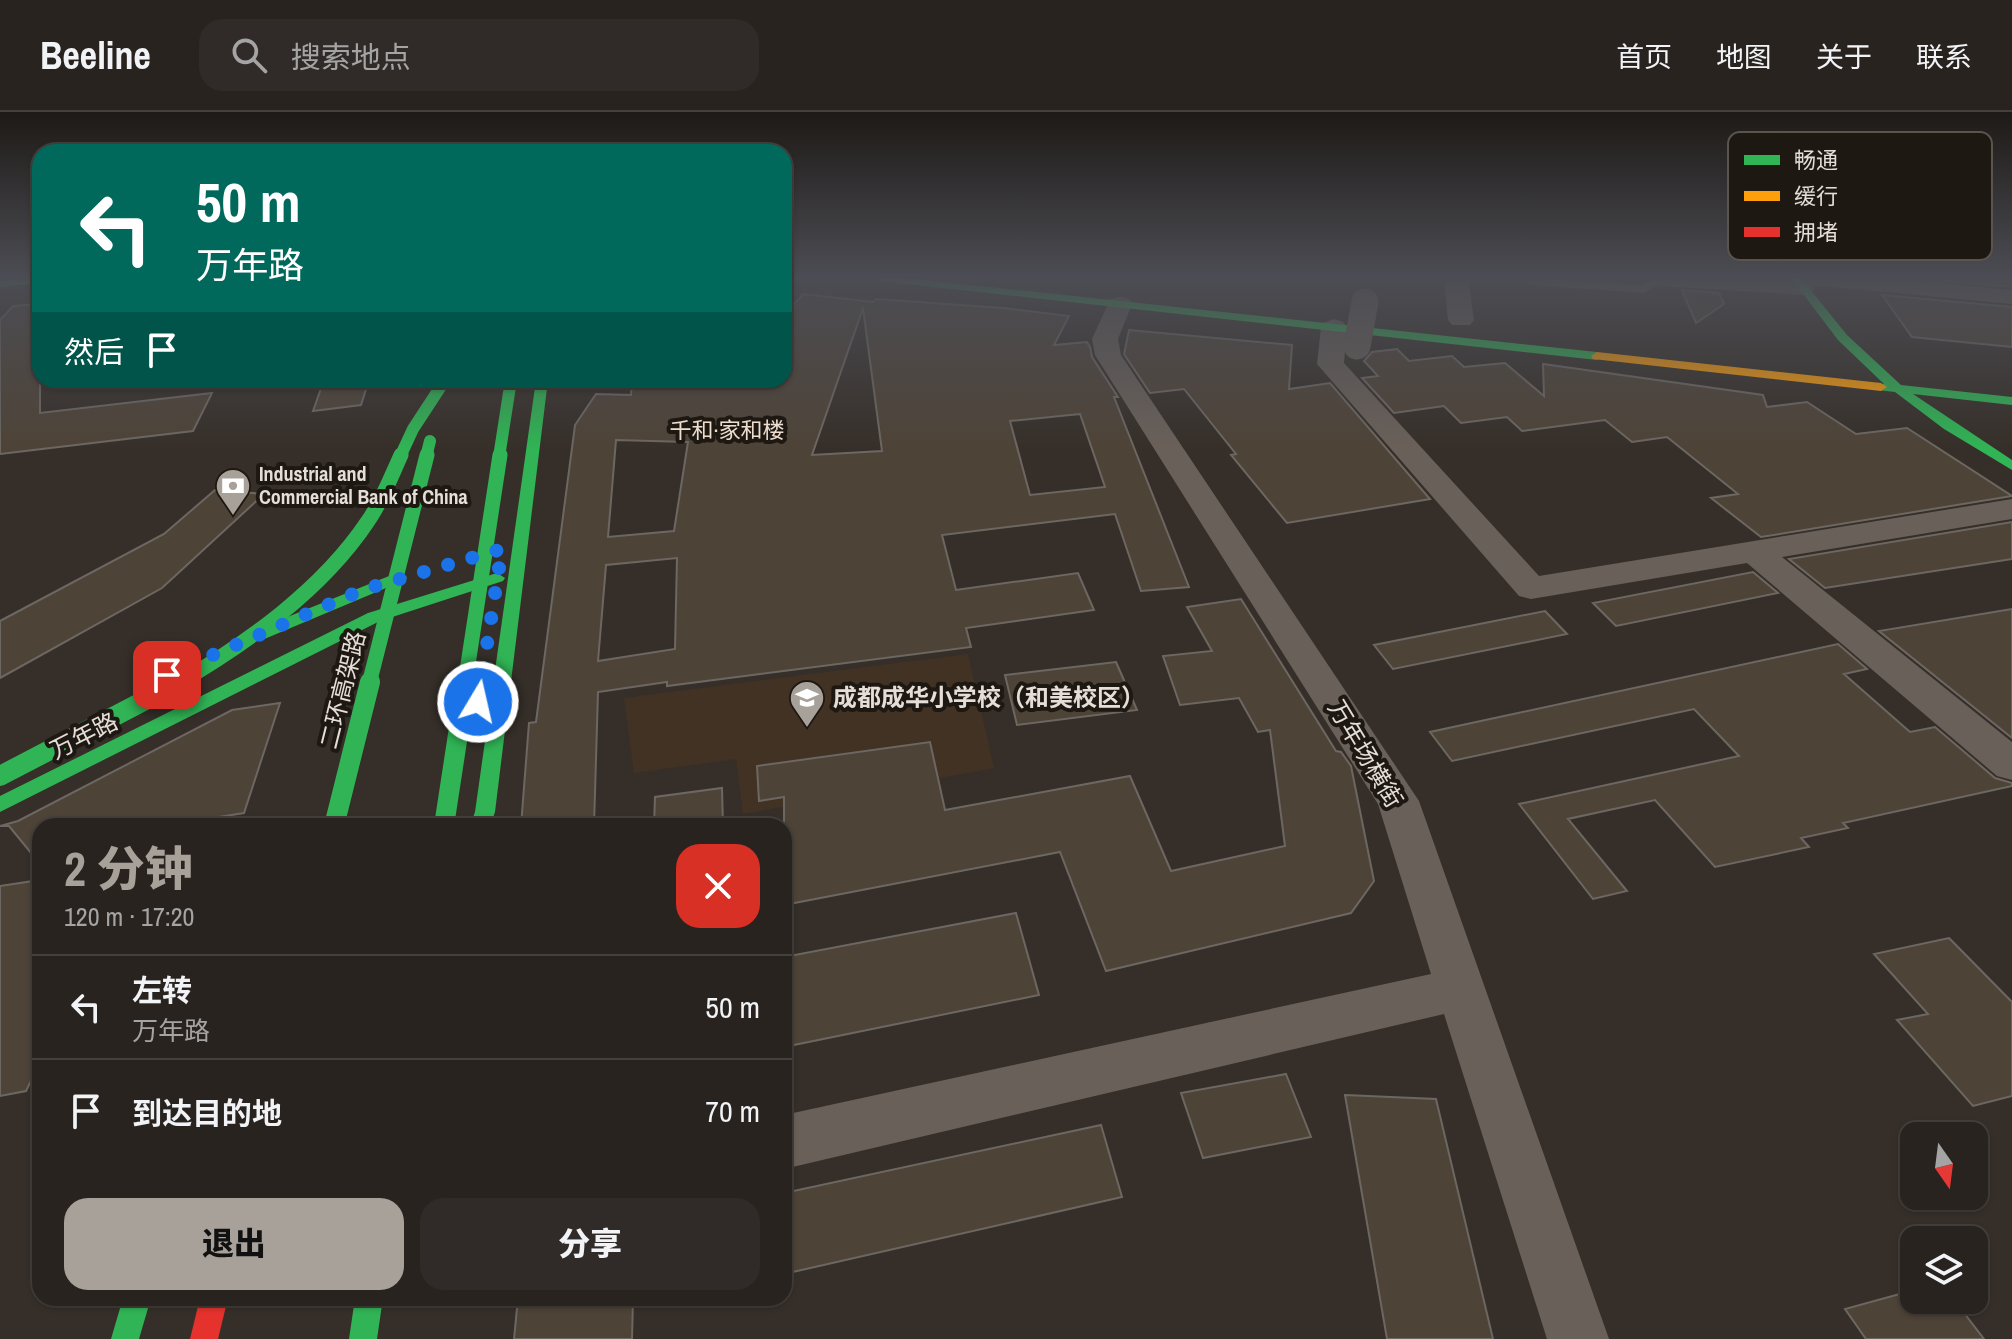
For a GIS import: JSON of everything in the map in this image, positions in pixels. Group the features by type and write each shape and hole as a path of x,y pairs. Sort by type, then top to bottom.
{"main road":[{"path":"1484,335 2012,401"},
{"path":"1834,335 1854,362 2012,466"},
{"path":"1854,362 1906,367"},
{"path":"321,818 434,388"},
{"path":"0,776 196,674 266,626 314,583 364,527 411,433 440,388"},
{"name":"二环高架路","path":"336,818 443,388"},
{"path":"445,818 510,388"},
{"path":"460,818 502,549 521,388"},
{"path":"483,818 526,523 541,388"},
{"path":"472,557 502,549"},
{"name":"万年路","path":"72,717 383,582 413,574"},
{"name":"万年路","path":"0,805 374,617 497,578"},
{"path":"125,1339 135,1306"},
{"path":"186,1339 195,1306"},
{"path":"204,1339 212,1306"},
{"path":"363,1339 368,1306"},
{"path":"379,1339 384,1306"}],"street":[{"name":"万年场横街","path":"1107,335 1108,355 1398,801 1578,1339"},
{"path":"1348,335 1330,364 1531,588 2012,509"},
{"path":"1754,551 2012,765"},
{"path":"792,1140 1460,989"}],"shaded area":[{"name":"成都成华小学校（和美校区）","path":"968,654 994,768 743,814 736,759 634,773 624,698"}],"building":[{"path":"0,335 32,335 32,388 40,388 40,413 212,393 193,431 0,454"},
{"path":"792,335 854,335 812,455 882,451 867,335 1059,335 1054,345 1087,342 1092,357 1118,397 1114,397 1189,587 1141,591 1115,514 942,535 956,590 1078,573 1094,610 966,628 971,647 598,692 594,818 522,818 529,723 536,722 575,425 596,394 631,395 631,388 792,388","holes":["1080,414 1105,487 1030,495 1010,421","616,440 688,442 674,531 608,537","677,558 675,649 598,661 606,565"]},
{"path":"1128,335 1186,335 1292,345 1289,389 1330,383 1430,499 1287,523 1231,455 1236,454 1184,389 1150,393 1124,354"},
{"path":"2012,335 2012,347 1912,337"},
{"path":"1397,349 1409,361 1452,356 1464,367 1505,363 1544,396 1543,364 1763,395 1767,407 1807,402 1856,434 1907,428 2012,496 1761,537 1711,498 1738,494 1667,437 1632,442 1605,420 1522,431 1507,417 1461,423 1444,406 1394,413 1362,378 1378,376 1364,361 1372,352"},
{"path":"321,388 366,388 361,405 313,411"},
{"path":"215,490 264,494 162,588 0,678 0,621 164,534"},
{"path":"2012,522 2012,559 1825,588 1789,559"},
{"path":"1753,572 1778,593 1616,626 1593,603"},
{"path":"1241,599 1336,751 1341,752 1351,766 1374,881 1351,913 1106,971 1060,852 792,903 792,818 784,818 784,797 759,801 757,766 930,742 945,810 1130,776 1171,871 1285,846 1270,730 1258,732 1239,698 1180,705 1163,656 1212,651 1187,607"},
{"path":"2012,609 2012,738 1879,631"},
{"path":"1545,611 1567,634 1393,669 1374,645"},
{"path":"1838,644 1867,669 1844,674 1910,732 1935,727 1995,778 2012,783 2012,786 1843,823 1848,828 1801,838 1809,847 1715,867 1655,800 1568,819 1627,891 1593,899 1519,804 1739,756 1694,709 1452,761 1430,732"},
{"path":"1116,662 1137,710 1017,725 1005,675"},
{"path":"280,703 244,813 212,818 32,818 32,854 9,826 0,826 18,821 232,710"},
{"path":"722,788 723,818 654,818 655,797"},
{"path":"32,881 32,1079 26,1091 0,1096 0,886"},
{"path":"1016,913 1039,995 792,1045 792,955"},
{"path":"1949,938 2012,1002 2012,1096 1973,1106 1897,1020 1928,1014 1874,954"},
{"path":"1286,1074 1311,1137 1203,1158 1181,1093"},
{"path":"1345,1095 1436,1099 1493,1339 1387,1339"},
{"path":"1101,1125 1122,1197 792,1272 792,1191"},
{"path":"1900,1294 1900,1314 1965,1314 1984,1339 1866,1339 1845,1309"},
{"path":"517,1306 633,1306 632,1339 514,1339"}],"traffic: fast":[{"path":"1406,335 1597,356"},
{"path":"1841,335 1920,406 2012,466"},
{"path":"1881,387 2012,401"},
{"path":"0,776 99,727 196,672 286,608 327,571 363,529 383,495 413,429 440,388"},
{"path":"445,818 510,388"},
{"path":"483,818 541,388"},
{"path":"336,818 430,441"},
{"path":"256,636 399,577"},
{"path":"0,805 374,617 497,578"},
{"path":"125,1339 135,1306"},
{"path":"363,1339 368,1306"}],"traffic: slow":[{"path":"1597,356 1881,387"}],"traffic: jam":[{"path":"204,1339 212,1306"}],"place":[{"name":"Industrial and Commercial Bank of China","path":"233,517"},
{"name":"成都成华小学校（和美校区）","path":"807,729"}],"district":[{"name":"千和·家和楼","path":"727,430"}],"route":[{"path":"167,675 383,582 502,549 478,702"}]}
